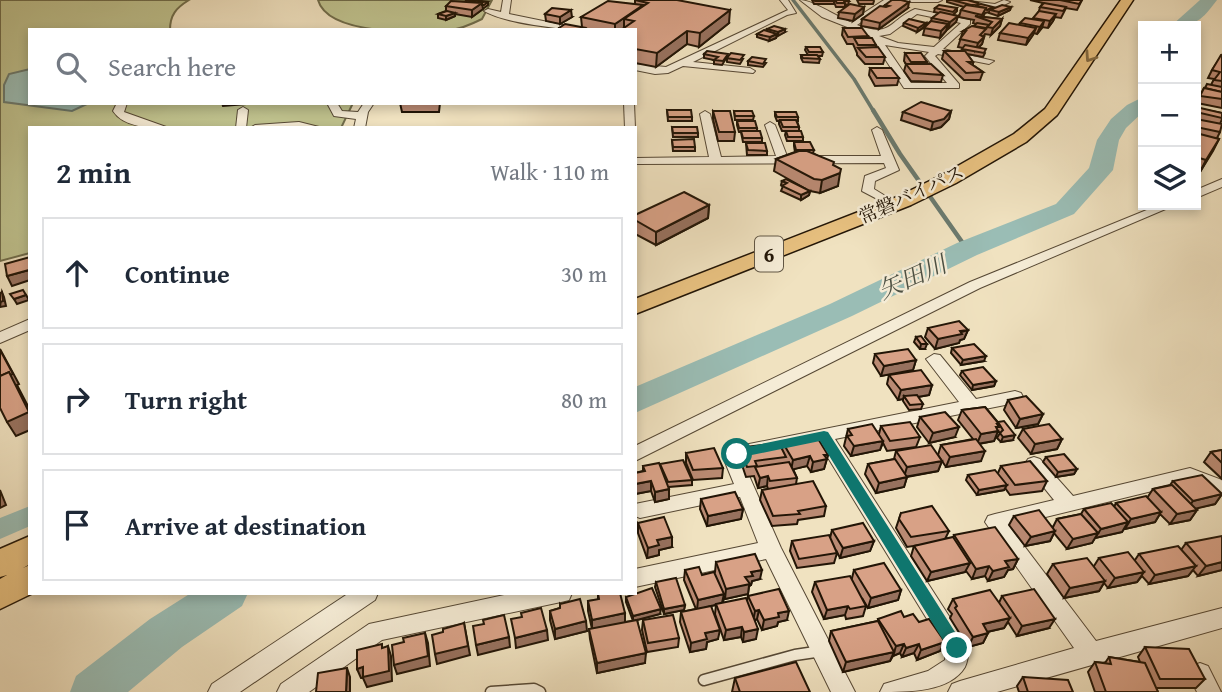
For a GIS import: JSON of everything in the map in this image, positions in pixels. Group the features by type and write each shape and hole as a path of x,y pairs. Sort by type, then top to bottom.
{"highway":[{"name":"常磐バイパス","path":"945,174 1035,107 1072,58 1110,0"},
{"name":"常磐バイパス","path":"637,306 945,174 1020,138 1051,112 1127,0"},
{"name":"常磐バイパス","path":"637,291 894,195"},
{"path":"0,564 28,550"},
{"path":"0,595 28,580"}],"street":[{"path":"637,67 663,71 793,11 783,0"},
{"path":"804,0 815,9 897,46 936,50 989,61"},
{"path":"851,25 889,0 938,0"},
{"path":"964,0 996,7 1006,2"},
{"path":"505,16 506,2 489,7 505,16 563,28 576,22"},
{"path":"815,9 840,9"},
{"path":"852,9 876,10"},
{"path":"915,12 967,22 930,56 955,86 908,86 874,36 887,33 915,12"},
{"path":"681,63 750,71"},
{"path":"121,105 118,111 120,114 156,126"},
{"path":"333,105 338,114 362,116"},
{"path":"360,126 368,105"},
{"path":"629,105 630,126"},
{"path":"241,126 243,110"},
{"path":"705,114 716,161"},
{"path":"771,125 783,160"},
{"path":"284,126 305,126"},
{"path":"877,130 893,170 869,179 868,191 894,195"},
{"path":"637,161 889,159"},
{"path":"1201,192 1222,183"},
{"path":"637,453 975,285 1157,210"},
{"path":"0,337 28,325"},
{"path":"934,359 971,405"},
{"path":"844,692 771,549 734,462 735,456 740,452 1015,397"},
{"path":"824,436 957,648 957,663 952,670 924,687 892,692"},
{"path":"1034,464 1069,504"},
{"path":"1091,653 995,522 1190,475 1222,488"},
{"path":"640,510 745,489"},
{"path":"637,578 771,549"},
{"path":"220,692 364,595"},
{"path":"297,689 377,631 551,595"},
{"path":"960,692 1222,618"}],"lane":[{"path":"704,680 795,655 822,651"},
{"path":"491,692 534,689 540,692"}],"green space":[{"path":"0,0 189,0 175,12 170,28 28,28 28,105 352,105 342,126 28,126 28,254 0,261"},
{"path":"318,0 492,0 482,19 457,28 366,28 339,20 325,12"}],"water":[{"path":"28,69 28,105 85,105 72,111 4,102 4,85 9,74"}],"building":[{"path":"635,0 677,0 730,10 700,33 687,31 657,53 637,49 637,28 624,28 634,21 624,19 648,3"},
{"path":"892,0 909,2 880,23 862,19 880,6 889,6 885,5"},
{"path":"952,0 967,0 978,3 971,5"},
{"path":"1060,0 1082,0 1079,4"},
{"path":"451,1 482,3 472,10 446,6"},
{"path":"608,1 643,5 615,24 581,17"},
{"path":"473,2 488,2 482,5"},
{"path":"1044,3 1066,7 1063,11 1040,7"},
{"path":"850,4 864,7 855,14 839,12"},
{"path":"981,4 993,7 987,10 975,6"},
{"path":"939,5 957,8 953,12 935,8"},
{"path":"966,5 986,8 982,15 961,10"},
{"path":"1002,5 1011,7 999,12 990,10"},
{"path":"552,8 571,10 560,17 545,14"},
{"path":"447,11 455,13 446,16 438,14"},
{"path":"1039,11 1056,14 1050,21 1033,18"},
{"path":"940,12 958,16 950,22 932,18"},
{"path":"975,16 1002,19 993,28 987,27 992,22"},
{"path":"1025,18 1044,21 1040,27 1020,23"},
{"path":"909,19 926,23 918,28 904,23"},
{"path":"931,21 948,24 941,31 924,28"},
{"path":"977,23 989,25 986,28 974,26"},
{"path":"1009,23 1036,28 1028,38 1000,33"},
{"path":"565,24 586,28 559,28"},
{"path":"774,26 785,29 778,32 767,29"},
{"path":"972,26 986,29 980,35 984,37 978,43 960,39 966,31 963,31"},
{"path":"843,28 862,28 868,36 848,37"},
{"path":"764,30 777,34 770,37 757,34"},
{"path":"854,38 872,38 876,45 858,45"},
{"path":"965,45 986,49 984,53 962,49"},
{"path":"806,47 820,47 823,52 809,52"},
{"path":"878,47 885,57 866,57 858,48"},
{"path":"707,51 728,54 723,61 714,60 718,57 704,54"},
{"path":"944,51 965,51 973,62 968,62 983,72 966,73"},
{"path":"731,53 744,55 740,60 727,58"},
{"path":"905,53 921,53 927,62 911,62"},
{"path":"801,55 817,55 820,59 803,58"},
{"path":"1221,55 1222,81 1214,80 1220,72 1212,70"},
{"path":"752,57 766,59 763,64 748,61"},
{"path":"906,64 931,64 943,75 913,73"},
{"path":"870,68 891,68 899,78 877,78"},
{"path":"1207,84 1222,87 1222,92 1205,88"},
{"path":"1204,88 1222,92 1222,99 1201,96"},
{"path":"921,102 951,111 944,119 933,122 903,112"},
{"path":"1201,108 1222,113 1222,118 1201,113"},
{"path":"667,110 691,110 692,117 668,117"},
{"path":"713,111 730,111 735,132 719,132"},
{"path":"734,111 752,111 754,116 735,116"},
{"path":"775,112 796,112 798,117 777,117"},
{"path":"780,120 796,120 799,127 783,127"},
{"path":"1201,120 1222,124 1220,132 1201,128"},
{"path":"737,121 755,121 757,128 739,128"},
{"path":"672,127 697,127 698,133 673,133"},
{"path":"741,131 760,131 762,138 743,138"},
{"path":"786,131 801,131 803,137 788,137"},
{"path":"1201,134 1219,139 1206,160 1201,158"},
{"path":"694,139 695,147 673,147 672,140"},
{"path":"794,142 810,142 814,150 796,150"},
{"path":"746,143 765,143 767,151 748,150"},
{"path":"807,151 834,162 833,165 841,169 840,173 822,180 814,179 776,159"},
{"path":"786,179 810,191 801,195 782,186 787,183 782,181"},
{"path":"684,192 709,205 656,232 637,221 637,214"},
{"path":"28,258 28,270 7,276 5,264"},
{"path":"23,290 26,295 14,299 10,294"},
{"path":"959,321 968,330 960,331 962,334 938,339 928,328"},
{"path":"921,336 927,344 921,344 916,337"},
{"path":"974,344 986,356 963,360 952,348"},
{"path":"908,349 916,360 884,366 875,354"},
{"path":"0,350 13,374 10,375 9,372 0,376"},
{"path":"983,367 996,381 973,385 962,371"},
{"path":"921,370 932,385 901,390 889,375"},
{"path":"9,372 28,410 28,412 7,422 0,408 0,376"},
{"path":"917,395 923,404 910,405 904,396"},
{"path":"1026,396 1043,414 1020,419 1008,400"},
{"path":"985,407 999,427 996,427 998,431 981,434 962,410"},
{"path":"945,412 959,427 933,433 920,417"},
{"path":"1004,421 1015,435 1003,437 1000,433 1003,430 998,422"},
{"path":"910,422 920,437 890,441 881,426"},
{"path":"872,424 883,441 854,446 847,436 852,435 848,429"},
{"path":"1049,424 1062,439 1035,444 1023,429"},
{"path":"817,437 828,455 824,455 827,459 813,462 810,456 793,460 783,443"},
{"path":"976,439 985,451 950,457 941,445"},
{"path":"779,443 786,457 755,461 757,466 747,467 743,455 746,447"},
{"path":"931,445 942,461 907,467 896,451"},
{"path":"714,448 723,468 693,470 686,453"},
{"path":"1222,450 1222,463 1211,452"},
{"path":"1064,454 1077,469 1058,472 1046,457"},
{"path":"895,459 907,477 879,483 868,464"},
{"path":"683,460 692,480 668,482 660,464"},
{"path":"1030,461 1047,481 1015,485 1001,466"},
{"path":"789,462 797,478 770,481 768,476 760,478 755,467"},
{"path":"659,463 669,489 655,492 651,481 637,484 637,473 645,471 643,466"},
{"path":"995,470 1007,485 979,490 968,475"},
{"path":"1202,475 1222,494 1193,501 1173,481"},
{"path":"813,481 826,506 798,511 800,514 773,516 762,490"},
{"path":"1172,485 1197,510 1177,514 1153,489"},
{"path":"735,492 743,509 708,516 701,499"},
{"path":"1146,496 1161,512 1131,519 1116,503"},
{"path":"1111,503 1128,522 1101,529 1084,509"},
{"path":"932,506 949,531 911,537 899,519 901,513"},
{"path":"1039,510 1055,531 1031,537 1014,516"},
{"path":"1081,514 1098,533 1073,539 1057,519"},
{"path":"664,517 672,537 657,540 659,545 648,548 638,523"},
{"path":"863,523 874,541 843,548 832,530"},
{"path":"995,527 1018,559 1005,561 1009,567 993,571 989,566 976,569 954,535"},
{"path":"829,535 837,553 799,559 792,541"},
{"path":"1222,536 1222,562 1206,566 1186,543"},
{"path":"953,537 970,563 931,572 914,546"},
{"path":"1178,546 1196,566 1155,575 1139,554"},
{"path":"1128,552 1144,572 1115,578 1099,558"},
{"path":"755,554 762,570 751,572 753,576 745,577 750,584 726,589 716,562"},
{"path":"1087,558 1105,581 1070,588 1053,564"},
{"path":"884,563 901,590 871,598 854,570"},
{"path":"699,567 702,575 714,572 724,594 698,600 685,570"},
{"path":"850,576 866,606 827,610 815,582"},
{"path":"676,578 685,605 664,609 656,582"},
{"path":"652,588 661,609 633,616 626,597"},
{"path":"779,589 789,611 778,613 779,617 764,620 759,610 755,611 748,596"},
{"path":"1034,589 1055,619 1022,626 1002,596"},
{"path":"990,590 1010,618 983,624 988,633 973,637 955,608 957,606 953,599"},
{"path":"598,595 620,595 625,613 592,620 588,601 599,599"},
{"path":"746,598 758,629 744,632 742,627 726,630 716,604"},
{"path":"580,599 586,621 555,629 550,611 560,608 560,604"},
{"path":"711,606 720,630 705,633 707,639 691,643 681,612"},
{"path":"541,608 547,630 515,638 511,619 522,617 521,613"},
{"path":"901,611 904,617 913,614 919,622 929,619 945,642 921,650 919,644 906,648 904,644 896,646 878,619"},
{"path":"504,615 509,637 476,645 473,626 484,624 483,620"},
{"path":"673,615 679,638 648,643 643,620"},
{"path":"637,620 646,653 597,663 589,629"},
{"path":"878,621 894,652 846,662 831,631"},
{"path":"464,623 468,646 435,654 432,635"},
{"path":"425,633 428,656 394,665 392,645 404,642 403,638"},
{"path":"382,644 382,648 388,646 389,671 363,677 363,667 357,669 357,650"},
{"path":"1145,647 1189,649 1205,679 1160,679"},
{"path":"1109,657 1145,663 1158,692 1106,692 1095,662 1111,664"},
{"path":"796,662 810,692 740,692 735,678"},
{"path":"347,668 346,692 316,692 318,673"},
{"path":"1023,677 1068,680 1073,692 1028,692"}],"waterway":[{"path":"793,0 854,79 874,112"},
{"name":"矢田川","path":"1186,21 1209,0"},
{"name":"矢田川","path":"637,400 841,310 967,249 1065,209 1101,170 1104,149 1113,131 1138,107"},
{"path":"873,110 900,154 967,249"},
{"path":"0,529 28,516"},
{"name":"矢田川","path":"93,692 166,633 224,595"}],"route":[{"path":"737,454 824,436 957,648"}]}
